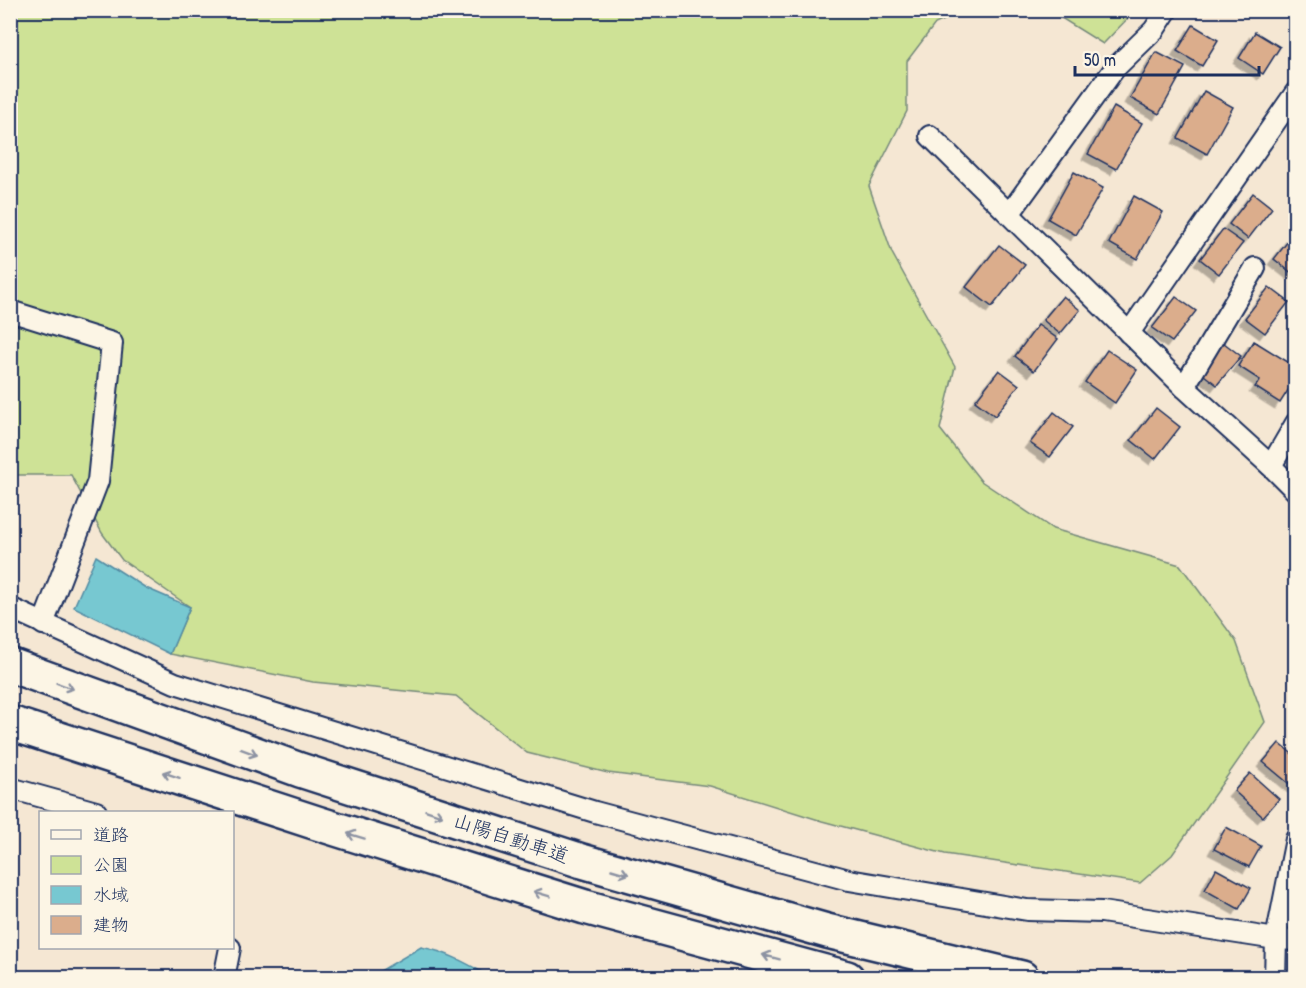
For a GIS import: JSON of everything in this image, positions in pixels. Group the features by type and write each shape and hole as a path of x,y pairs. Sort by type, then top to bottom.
{"highway":[{"name":"山陽自動車道","path":"10,665 300,770 582,861 827,931 1022,978"},
{"path":"10,723 305,820 585,907 847,978"}],"street":[{"path":"1010,213 1115,68 1154,30 1167,10"},
{"path":"1129,333 1296,92"},
{"path":"930,136 1184,387 1296,491"},
{"path":"1184,387 1255,268"},
{"path":"10,311 112,343 98,481 43,624"},
{"path":"1271,466 1296,423"},
{"path":"10,608 176,683 595,812 849,880 1027,910 1102,912 1286,939"},
{"path":"10,788 89,811"},
{"path":"1275,978 1286,939 1296,839"},
{"path":"224,978 230,949"}],"green space":[{"path":"1128,10 1133,13 1103,44 1050,11"},
{"path":"10,11 965,11 935,24 907,61 907,111 869,186 892,253 955,367 940,429 981,481 1053,529 1180,565 1236,641 1265,722 1172,855 1140,883 945,854 822,821 710,786 608,773 527,753 456,696 313,682 170,654 190,607 122,560 102,533 71,475 11,475"}],"water":[{"path":"96,556 146,588 190,607 170,654 74,607"},
{"path":"421,947 449,955 491,977 370,977"}],"building":[{"path":"1193,25 1218,40 1202,66 1177,51"},
{"path":"1255,32 1280,47 1263,74 1239,58"},
{"path":"1156,52 1185,67 1159,114 1130,98"},
{"path":"1204,91 1233,107 1207,154 1178,138"},
{"path":"1114,107 1142,123 1116,169 1088,154"},
{"path":"1074,172 1103,188 1076,235 1048,219"},
{"path":"1253,193 1272,208 1248,239 1229,224"},
{"path":"1134,196 1163,212 1137,259 1109,243"},
{"path":"1223,229 1243,243 1219,274 1200,259"},
{"path":"1296,231 1296,271 1293,274 1274,259"},
{"path":"999,245 1025,265 992,307 966,287"},
{"path":"1269,287 1289,302 1265,333 1245,318"},
{"path":"1063,296 1080,310 1060,334 1043,320"},
{"path":"1176,297 1196,311 1172,342 1152,328"},
{"path":"1038,325 1058,339 1034,371 1015,356"},
{"path":"1254,341 1296,367 1296,378 1280,403 1255,387 1260,380 1238,366"},
{"path":"1224,343 1241,356 1217,385 1200,372"},
{"path":"1107,350 1137,370 1115,403 1085,382"},
{"path":"999,370 1019,385 995,416 975,401"},
{"path":"1156,408 1180,427 1155,459 1131,440"},
{"path":"1054,412 1073,427 1050,457 1030,443"},
{"path":"1279,743 1296,757 1296,784 1293,787 1263,762"},
{"path":"1250,773 1279,799 1263,817 1234,791"},
{"path":"1226,827 1261,846 1249,867 1214,849"},
{"path":"1216,869 1251,888 1239,909 1205,890"}]}
